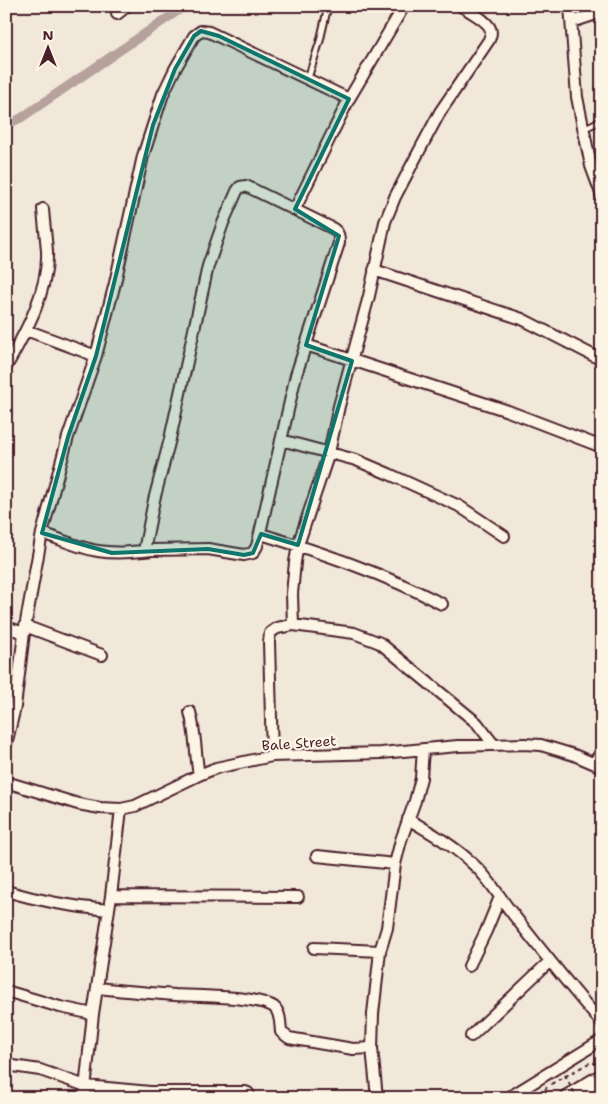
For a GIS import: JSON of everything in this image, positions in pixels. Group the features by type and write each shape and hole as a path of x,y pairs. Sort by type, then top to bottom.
{"highway":[{"path":"586,1098 602,1088"}],"main road":[{"path":"567,1098 602,1077"}],"street":[{"path":"117,14 127,6"},
{"path":"295,210 349,99 404,6"},
{"path":"293,625 292,594 298,545 329,453 386,222 416,156 440,112 489,40 491,32 489,25 460,6"},
{"path":"570,6 577,97 582,129 591,166 602,196"},
{"path":"572,22 602,12"},
{"path":"6,745 15,707 25,629 42,533 68,438 96,356 115,283 143,156 163,94 175,70 194,36 201,31 209,32 349,99"},
{"path":"42,533 96,551 112,553 208,549 244,555 253,553 261,534 296,375 339,243 339,236 337,231 332,228 246,186 240,187 237,190 208,266 144,551"},
{"path":"6,367 33,316 46,272 47,252 43,209"},
{"path":"374,270 522,319 602,360"},
{"path":"26,330 96,356"},
{"path":"306,345 508,411 602,446"},
{"path":"281,440 356,460 419,487 459,506 504,536"},
{"path":"261,534 298,545 396,581 442,604"},
{"path":"272,756 270,633 276,628 293,625 354,633 380,643 477,723 494,745"},
{"path":"6,627 25,629 102,656"},
{"path":"190,712 194,729 194,752 199,774"},
{"name":"Bale Street","path":"7,784 78,804 100,808 120,808 135,806 199,774 216,768 272,756 381,753 524,744 541,746 598,765"},
{"path":"377,1098 372,1048 373,1014 380,951 387,928 395,864 421,778 423,749"},
{"path":"598,765 602,750"},
{"path":"84,1098 93,1014 111,896 120,808"},
{"path":"408,818 444,840 488,878 549,962 602,1023"},
{"path":"317,856 395,864"},
{"path":"6,891 72,907 108,910"},
{"path":"111,896 298,897"},
{"path":"468,966 486,931 500,897"},
{"path":"314,948 380,951"},
{"path":"471,1036 549,962"},
{"path":"98,988 176,995 220,996 260,1002 275,1008 278,1012 280,1032 289,1038 354,1049 372,1048"},
{"path":"6,991 60,1007 93,1014"},
{"path":"508,1098 602,1040"},
{"path":"6,1065 40,1070 86,1086 150,1092 245,1092 251,1098"}],"lane":[{"path":"308,78 320,41 328,6"},
{"path":"582,129 602,120"}],"path":[{"path":"542,1098 546,1086 565,1075 591,1062 602,1066"},
{"path":"565,1075 577,1098"}],"highlighted area":[{"path":"201,31 219,36 349,99 295,209 339,236 306,345 352,361 298,545 261,534 253,553 244,555 208,549 112,553 42,533 68,437 96,356 153,125 175,69 194,36"}],"waterway":[{"path":"6,125 21,118 185,6"}]}
